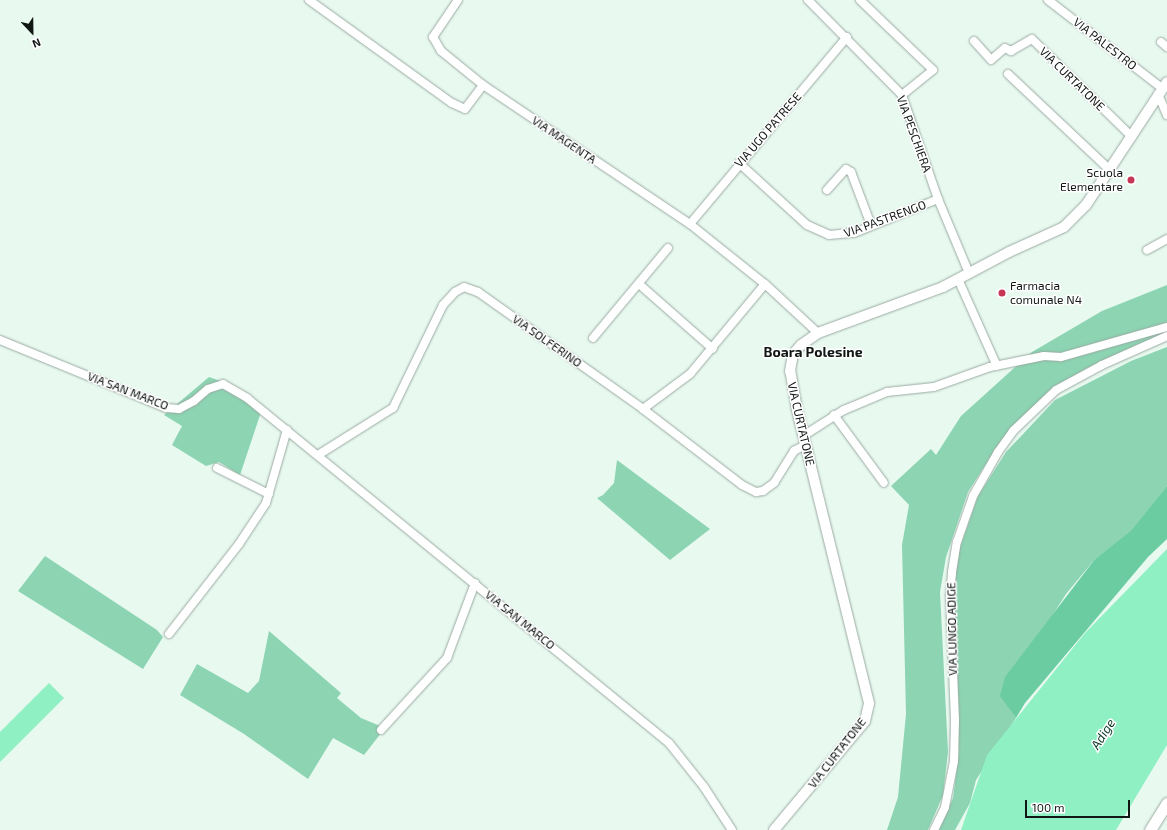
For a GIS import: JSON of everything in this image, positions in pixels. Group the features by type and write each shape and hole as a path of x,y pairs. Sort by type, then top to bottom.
{"main road":[{"path":"1150,830 1167,803"}],"street":[{"path":"309,0 452,103 465,109 483,85"},
{"name":"VIA MAGENTA","path":"458,0 433,37 441,51 483,85 690,224 765,284 818,333"},
{"name":"VIA PESCHIERA","path":"808,0 902,95 938,199 969,273"},
{"path":"860,0 933,70 902,95"},
{"name":"VIA PALESTRO","path":"1048,0 1162,88"},
{"name":"VIA UGO PATRESE","path":"690,224 739,163 847,38"},
{"name":"VIA CURTATONE","path":"974,42 991,60 1005,48 1011,51 1032,39 1132,137"},
{"path":"1008,74 1110,170"},
{"path":"1162,88 1167,115"},
{"name":"VIA CURTATONE","path":"774,830 865,721 869,703 804,440 790,365 796,349 818,333 958,280 969,273 1064,227 1086,205 1132,137 1162,88"},
{"name":"VIA PASTRENGO","path":"739,163 817,231 829,235 844,235 938,199"},
{"path":"826,190 846,169 850,172 871,225"},
{"path":"1147,250 1167,239"},
{"path":"593,338 668,248"},
{"path":"958,280 997,366"},
{"path":"639,284 713,349"},
{"path":"643,409 690,374 713,349 765,284"},
{"name":"VIA SOLFERINO","path":"318,455 393,408 443,305 455,292 464,288 478,292 643,409 742,485 756,492 764,491 774,483 794,451 804,440"},
{"path":"804,440 834,415 887,392 934,387 997,366 1044,356 1061,357 1167,327"},
{"name":"VIA LUNGO ADIGE","path":"934,830 945,807 954,761 956,720 950,596 952,572 957,542 973,496 998,452 1013,432 1056,390 1102,364 1167,336"},
{"name":"VIA SAN MARCO","path":"0,340 166,408 179,409 194,401 208,389 223,384 247,398 669,743 704,786 732,830"},
{"path":"834,415 884,483"},
{"path":"169,634 239,544 266,503 287,430"},
{"path":"217,468 269,494"},
{"path":"381,730 447,658 475,583"}],"shaded area":[{"path":"1167,285 1167,336 1127,351 1049,391 998,445 968,492 946,557 940,592 948,752 943,795 928,830 887,830 898,797 906,714 902,545 909,505 891,486 931,449 936,455 961,416 1032,352 1102,311"},
{"path":"1167,347 1167,486 1131,532 1095,559 1066,594 1001,696 1016,718 976,780 970,803 955,830 939,830 953,798 959,752 950,593 956,559 978,496 1006,452 1055,400 1131,361"},
{"path":"209,377 226,383 261,412 240,475 219,462 206,466 172,445 182,426 164,415"},
{"path":"617,460 710,529 670,560 597,498 603,495 614,483"},
{"path":"1167,486 1167,539 1148,557 1025,703 1016,718 1000,696 1005,677 1095,559 1131,531"},
{"path":"45,556 157,630 163,637 143,669 18,591"},
{"path":"269,631 341,693 337,698 361,718 385,728 364,755 333,738 308,779 244,734 180,695 197,664 248,693 259,681"}],"water":[{"name":"Adige","path":"1167,549 1167,745 1116,830 961,830 987,755 1085,633"},
{"path":"49,683 64,698 0,762 0,732"}],"place":[{"name":"Scuola Elementare","path":"1131,180"},
{"name":"Farmacia comunale N4","path":"1002,293"}],"district":[{"name":"Boara Polesine","path":"813,352"}]}
